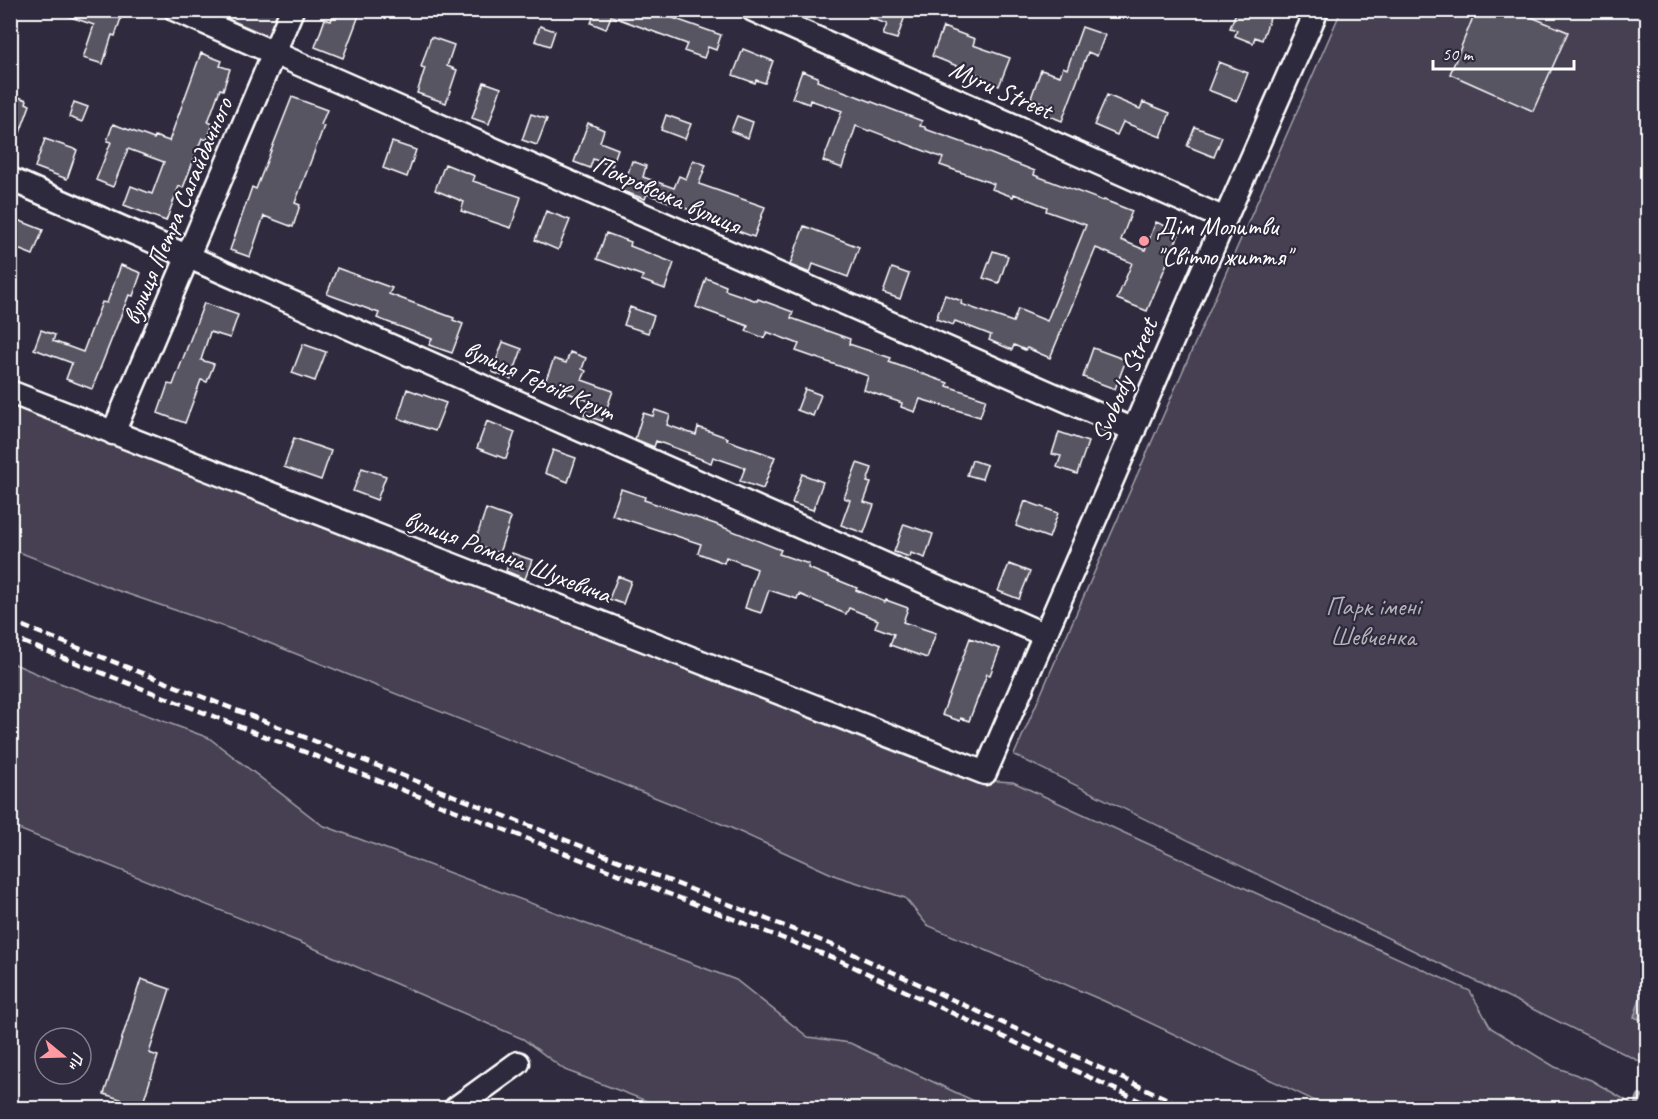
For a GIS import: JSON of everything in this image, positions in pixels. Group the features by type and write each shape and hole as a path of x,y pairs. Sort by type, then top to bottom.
{"street":[{"name":"Покровська вулиця","path":"176,10 1134,430"},
{"name":"вулиця Петра Сагайдачного","path":"113,433 292,10"},
{"name":"Myru Street","path":"753,10 1225,219"},
{"name":"Svobody Street","path":"985,773 1317,10"},
{"name":"вулиця Героїв Крут","path":"10,179 1045,635"},
{"name":"вулиця Романа Шухевича","path":"10,392 985,773"},
{"path":"456,1108 518,1062"}],"green space":[{"path":"211,11 280,11 268,36"},
{"name":"Парк імені Шевченка","path":"1341,11 1647,11 1647,1065 1014,755"},
{"path":"10,404 964,779 1013,782 1470,991 1491,1028 1555,1067 1591,1080 1639,1108 1330,1108 1104,1001 927,925 905,898 836,876 729,827 254,637 116,590 11,549"},
{"path":"10,662 49,679 209,738 322,825 736,980 808,1037 850,1043 989,1108 665,1108 565,1070 523,1039 304,944 11,826"}],"shaded area":[{"path":"1647,978 1648,1022 1634,1017"}],"building":[{"path":"59,10 100,10 121,18 115,36 112,35 103,64 83,58 94,25 59,13"},
{"path":"335,10 361,10 343,58 315,47 325,19 331,21"},
{"path":"596,10 666,10 674,14 673,18 721,35 716,50 708,47 704,58 684,51 687,44 611,16 606,29 591,23"},
{"path":"857,10 907,10 897,39 883,35 887,24 857,13"},
{"path":"1237,10 1259,10 1271,15 1262,40 1255,37 1253,43 1235,36 1237,30 1230,28"},
{"path":"1476,10 1514,10 1568,32 1533,111 1450,74"},
{"path":"540,26 555,31 550,46 535,41"},
{"path":"943,27 975,39 973,45 1010,58 999,86 981,79 982,76 932,56"},
{"path":"1082,27 1105,35 1097,56 1088,52 1062,121 1045,114 1049,105 1031,98 1041,70 1060,76 1063,67 1067,69"},
{"path":"431,37 454,45 447,66 457,70 446,103 417,93 425,68 421,67"},
{"path":"743,49 773,61 765,83 756,80 755,83 733,75"},
{"path":"201,53 222,61 220,66 230,69 208,122 213,124 207,140 202,138 183,188 179,186 166,221 124,205 131,186 152,194 164,162 128,149 113,187 96,180 111,142 107,141 113,124 154,139 155,136 169,141"},
{"path":"1219,62 1248,73 1237,101 1208,90"},
{"path":"802,71 818,77 817,81 922,121 920,126 925,129 1035,171 1034,175 1132,211 1121,240 1145,250 1156,222 1180,232 1147,311 1117,299 1132,263 1096,248 1050,358 1014,345 1012,350 989,340 991,335 955,321 953,325 936,319 945,295 962,301 961,304 1013,322 1018,309 1047,321 1086,225 1046,211 1047,207 1014,194 1013,197 992,189 994,184 940,165 943,158 856,126 842,168 823,161 842,111 810,100 809,104 792,98"},
{"path":"484,82 501,88 489,124 472,118"},
{"path":"10,94 27,100 26,103 30,105 13,152 10,152"},
{"path":"1107,95 1140,109 1143,102 1170,113 1161,137 1123,122 1117,135 1094,125"},
{"path":"292,97 327,110 321,125 324,126 295,203 300,205 293,227 264,216 250,257 230,250 252,187 256,189"},
{"path":"74,102 88,107 82,122 69,117"},
{"path":"531,114 547,119 537,145 522,140"},
{"path":"666,115 691,124 685,139 661,130"},
{"path":"737,116 753,122 748,138 731,131"},
{"path":"588,123 604,130 600,142 618,149 612,166 593,159 590,168 574,162"},
{"path":"1195,127 1222,137 1214,157 1187,146"},
{"path":"45,139 77,150 67,179 35,167"},
{"path":"392,142 416,150 407,177 383,168"},
{"path":"693,160 706,165 699,184 765,207 754,237 727,227 728,224 647,194 645,199 622,191 632,161 646,166 643,177 674,188 679,176 686,179"},
{"path":"445,164 475,176 473,181 521,197 511,228 461,211 464,202 435,190"},
{"path":"546,211 570,220 558,250 535,240"},
{"path":"10,217 43,230 33,255 10,246"},
{"path":"804,226 859,247 848,277 813,264 810,273 790,265"},
{"path":"606,233 631,242 630,246 674,263 665,289 641,280 643,276 597,259"},
{"path":"993,251 1008,256 999,283 983,278"},
{"path":"121,265 141,273 133,296 129,295 92,389 66,379 72,363 34,349 41,330 55,335 53,341 83,352 102,302 107,303"},
{"path":"337,268 392,288 389,294 454,318 453,320 463,324 452,353 429,345 432,339 377,318 379,313 327,294"},
{"path":"892,268 909,274 900,299 883,293"},
{"path":"706,278 726,286 725,290 793,312 791,318 850,339 849,344 891,358 889,362 986,399 980,417 920,399 915,412 901,407 902,403 864,390 868,376 796,351 799,344 767,332 764,338 746,331 748,326 696,307"},
{"path":"204,303 238,315 230,338 210,332 201,360 214,364 207,382 201,380 185,423 158,413 168,384 173,385"},
{"path":"630,307 654,316 648,333 624,325"},
{"path":"503,342 522,349 511,379 492,372"},
{"path":"303,344 326,352 315,381 292,373"},
{"path":"1093,348 1126,360 1115,389 1083,377"},
{"path":"570,352 586,358 582,369 586,371 582,380 613,391 602,421 584,415 589,401 544,384 554,359 566,363"},
{"path":"407,389 446,403 435,431 398,418"},
{"path":"805,389 821,395 813,416 797,410"},
{"path":"655,410 670,415 667,425 696,435 698,427 775,457 763,489 740,481 745,468 713,457 711,463 656,441 654,447 635,439 643,413 653,416"},
{"path":"487,421 515,432 506,459 477,448"},
{"path":"1059,432 1088,442 1077,474 1057,467 1061,456 1052,454"},
{"path":"294,438 331,451 321,480 284,467"},
{"path":"553,450 576,458 568,482 545,473"},
{"path":"972,460 987,465 982,479 967,475"},
{"path":"857,463 872,468 867,482 871,483 864,502 874,505 864,533 841,525 850,500 844,498"},
{"path":"362,468 386,476 377,500 353,491"},
{"path":"802,474 823,482 813,510 792,503"},
{"path":"621,489 645,497 644,500 781,550 779,554 809,564 808,568 857,588 856,590 885,602 886,600 908,608 903,622 936,633 927,658 890,645 894,634 875,627 878,620 849,608 846,614 799,594 797,599 769,590 761,613 745,608 757,569 726,557 724,563 698,553 701,544 612,515"},
{"path":"1025,501 1058,513 1049,538 1016,526"},
{"path":"486,509 511,518 499,553 474,545"},
{"path":"904,524 933,534 925,558 911,553 910,557 894,552"},
{"path":"512,553 532,560 525,579 506,571"},
{"path":"1009,564 1030,572 1019,599 998,591"},
{"path":"618,576 631,581 623,604 609,599"},
{"path":"970,638 1000,649 990,675 987,674 969,721 961,718 960,721 942,715"},
{"path":"141,979 170,989 149,1053 158,1056 142,1106 104,1094"}],"waterway":[{"path":"1635,1108 1640,1096"}],"railway":[{"path":"10,621 845,950 1187,1108"},
{"path":"10,637 841,961 1155,1108"}],"place":[{"name":"Дім Молитви \"Світло життя\"","path":"1144,241"}]}
